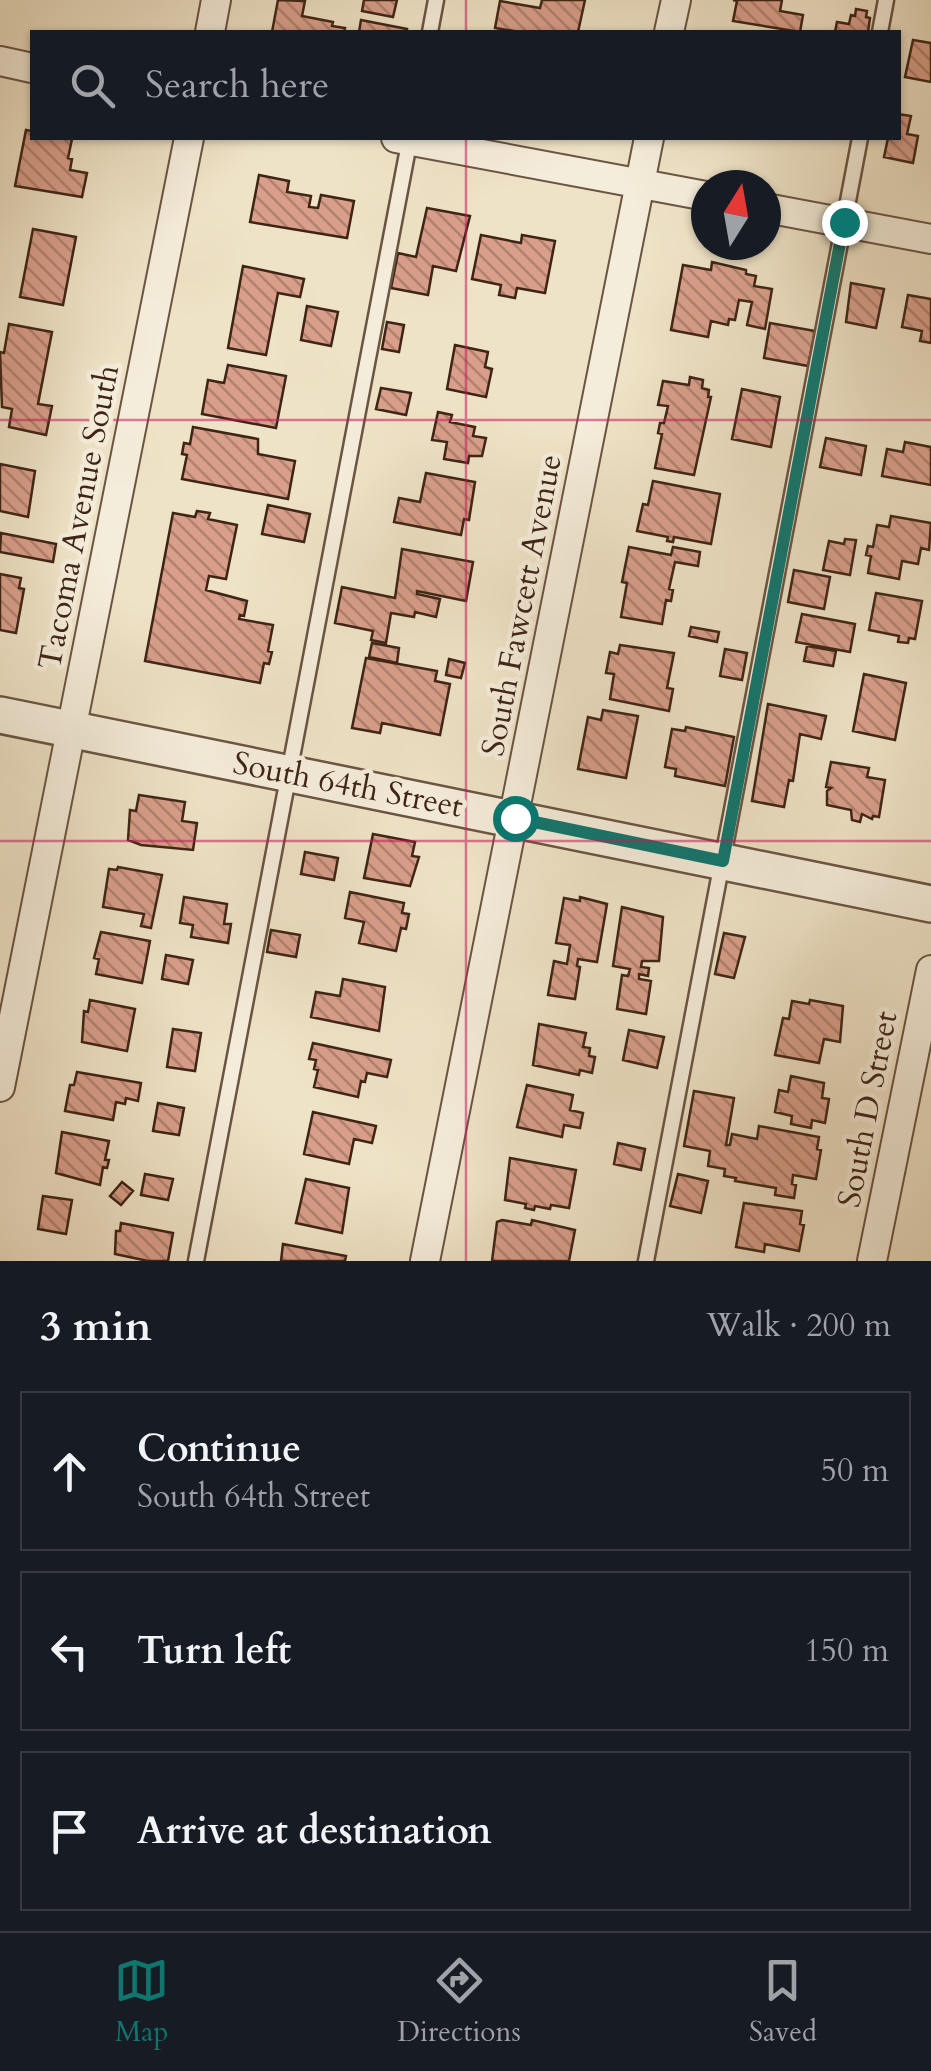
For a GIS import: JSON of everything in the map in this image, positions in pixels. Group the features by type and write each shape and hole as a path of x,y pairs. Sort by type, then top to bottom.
{"street":[{"path":"210,30 216,0"},
{"path":"669,30 676,0"},
{"path":"0,62 30,68"},
{"name":"Tacoma Avenue South","path":"0,1087 189,140"},
{"path":"415,140 691,193"},
{"name":"South Fawcett Avenue","path":"424,1261 649,140"},
{"path":"781,211 931,239"},
{"name":"South 64th Street","path":"0,714 931,904"},
{"name":"South D Street","path":"872,1261 931,970"}],"lane":[{"path":"430,30 436,0"},
{"path":"880,30 886,0"},
{"path":"196,1261 405,140"},
{"path":"646,1261 860,140"}],"building":[{"path":"278,0 305,1 302,16 345,28 344,30 272,30"},
{"path":"364,0 397,0 393,17 362,11"},
{"path":"542,0 585,0 578,30 495,28 500,1 540,8"},
{"path":"733,0 782,0 780,11 803,15 800,30 733,21 737,1"},
{"path":"856,9 867,11 868,30 835,30 837,22 849,24 851,15 855,16"},
{"path":"361,20 407,29 407,30 359,30"},
{"path":"913,40 931,43 931,82 905,77"},
{"path":"901,114 911,116 907,134 918,136 913,163 884,157 888,140 901,140"},
{"path":"26,130 30,131 30,140 72,140 70,170 87,173 82,197 15,186"},
{"path":"259,175 289,181 287,192 311,196 309,207 318,208 321,195 354,201 347,238 250,222"},
{"path":"427,208 470,216 456,271 433,266 428,295 391,288 398,253 416,257"},
{"path":"33,229 76,237 63,305 20,297"},
{"path":"481,235 521,243 522,235 555,241 545,293 517,288 515,298 499,295 501,285 472,279"},
{"path":"712,262 746,270 746,274 756,276 754,286 772,289 765,329 747,325 752,302 739,300 735,320 729,319 728,325 711,321 708,337 671,330 683,265 711,270"},
{"path":"243,266 304,279 300,297 278,293 266,355 228,348"},
{"path":"851,283 884,289 876,328 846,322"},
{"path":"908,295 931,299 931,343 920,341 922,331 902,327"},
{"path":"307,306 338,312 331,346 301,340"},
{"path":"387,322 404,325 399,352 382,349"},
{"path":"770,323 815,331 808,366 764,358"},
{"path":"9,324 52,332 38,404 52,406 46,435 9,427 12,409 2,407 0,352 4,353"},
{"path":"455,345 488,352 485,367 492,369 486,397 447,389"},
{"path":"228,365 286,376 276,428 202,414 208,380 224,383"},
{"path":"690,377 703,380 702,388 709,390 711,397 694,475 655,468 662,434 658,433 660,423 664,423 668,406 658,405 663,381 689,385"},
{"path":"381,388 411,393 406,415 376,409"},
{"path":"742,389 780,397 771,447 732,439"},
{"path":"438,412 452,415 450,422 475,427 473,436 486,438 482,456 469,456 468,463 444,459 447,442 432,440"},
{"path":"193,427 258,439 258,454 295,461 288,499 182,479 187,455 182,454 184,443 190,444"},
{"path":"826,438 866,446 861,475 820,467"},
{"path":"905,442 931,447 931,485 882,476 887,449 903,452"},
{"path":"0,464 35,471 28,517 0,511"},
{"path":"426,473 475,482 469,520 464,519 461,535 394,522 399,498 420,502"},
{"path":"653,481 720,494 711,544 674,537 673,542 667,541 668,537 637,531"},
{"path":"268,505 310,514 304,542 262,534"},
{"path":"197,511 210,513 208,519 237,525 226,579 209,576 206,590 247,601 244,616 239,619 273,625 268,651 272,652 269,664 264,663 260,683 145,661 173,513 195,517"},
{"path":"891,516 931,523 929,550 921,548 918,564 902,561 899,579 868,573 868,546 873,547 877,525 889,527"},
{"path":"1,533 56,544 53,562 0,552"},
{"path":"845,539 856,540 850,575 823,570 829,541 844,544"},
{"path":"629,547 671,555 673,547 700,552 698,566 675,562 669,589 673,590 671,601 666,600 662,624 621,617"},
{"path":"402,549 473,562 466,601 417,591 440,599 436,617 415,612 414,617 391,613 386,643 371,640 373,631 335,623 342,587 395,598"},
{"path":"794,570 830,577 824,609 788,602"},
{"path":"0,574 21,578 19,588 24,589 16,633 0,630"},
{"path":"876,593 922,601 915,639 898,642 899,636 869,630"},
{"path":"802,614 855,624 850,652 796,642"},
{"path":"691,627 719,632 717,642 689,636"},
{"path":"372,643 399,648 397,663 369,657"},
{"path":"620,645 674,653 667,688 673,689 669,711 610,699 614,674 606,673 610,652 618,654"},
{"path":"807,646 836,651 833,666 804,661"},
{"path":"725,649 747,653 742,680 720,676"},
{"path":"366,658 437,671 435,681 450,684 440,735 382,723 380,733 352,728"},
{"path":"449,659 465,663 461,678 446,675"},
{"path":"864,674 906,683 895,740 853,731"},
{"path":"768,704 826,716 821,739 800,734 793,781 789,780 784,807 752,801"},
{"path":"603,710 638,716 626,778 578,769 588,717 601,720"},
{"path":"686,727 734,737 725,786 675,776 676,769 665,767 672,729 685,731"},
{"path":"831,762 869,768 867,777 885,780 879,817 872,819 862,814 860,822 852,820 851,810 827,805"},
{"path":"139,795 185,802 182,821 197,823 193,850 128,840 130,810 136,811"},
{"path":"373,834 415,842 412,856 419,857 410,886 364,878"},
{"path":"305,852 338,858 334,880 301,874"},
{"path":"109,869 162,875 151,928 141,926 144,914 103,907"},
{"path":"350,892 404,903 402,913 409,914 396,951 359,943 364,922 345,918"},
{"path":"184,897 227,904 224,924 231,924 228,943 191,937 193,925 180,923"},
{"path":"580,897 607,904 597,962 578,959 575,999 548,995 554,961 567,964 570,945 556,943 564,898 580,901"},
{"path":"622,907 663,917 659,961 642,961 641,967 649,968 648,976 639,974 639,979 651,981 646,1014 617,1009 622,975 628,976 630,969 613,966"},
{"path":"271,930 300,935 296,957 267,952"},
{"path":"101,932 150,941 142,983 96,974 99,959 94,958"},
{"path":"724,933 745,937 734,978 715,974"},
{"path":"166,955 193,960 188,984 162,979"},
{"path":"343,979 385,987 379,1031 311,1017 316,992 340,996"},
{"path":"90,1000 135,1009 127,1051 82,1042 84,1011 88,1012"},
{"path":"810,1000 843,1006 840,1042 824,1039 819,1063 775,1055 783,1018 789,1019 792,1001 809,1004"},
{"path":"539,1024 586,1033 583,1047 590,1048 589,1056 595,1057 592,1073 580,1070 579,1075 533,1065"},
{"path":"173,1029 201,1033 195,1071 167,1067"},
{"path":"629,1030 664,1037 657,1068 623,1060"},
{"path":"313,1043 391,1060 387,1077 367,1073 358,1097 314,1087 318,1070 314,1069 316,1060 309,1059"},
{"path":"77,1072 141,1083 138,1101 126,1098 125,1104 116,1102 113,1120 65,1111"},
{"path":"791,1076 824,1083 822,1098 829,1099 825,1123 812,1120 811,1128 791,1124 792,1116 775,1112 779,1090 788,1092"},
{"path":"527,1085 573,1095 570,1110 583,1113 580,1128 564,1125 562,1137 517,1127"},
{"path":"694,1091 734,1098 726,1145 730,1145 732,1134 757,1139 759,1126 819,1137 816,1179 793,1175 794,1198 775,1195 776,1188 735,1181 736,1178 724,1176 725,1169 708,1166 710,1151 684,1146"},
{"path":"158,1103 184,1108 179,1135 153,1131"},
{"path":"313,1112 376,1126 372,1143 354,1139 349,1164 304,1154"},
{"path":"62,1132 109,1141 105,1160 109,1160 107,1168 103,1167 100,1185 56,1173"},
{"path":"618,1143 645,1149 641,1170 614,1164"},
{"path":"510,1158 576,1170 569,1208 551,1205 550,1209 535,1206 534,1210 525,1208 526,1204 505,1200"},
{"path":"145,1174 173,1179 168,1200 141,1195"},
{"path":"678,1174 708,1181 701,1213 670,1206"},
{"path":"306,1179 349,1188 342,1233 296,1223"},
{"path":"122,1182 133,1191 121,1205 110,1196"},
{"path":"43,1196 72,1200 66,1234 38,1229"},
{"path":"744,1203 802,1211 800,1224 804,1225 799,1251 765,1244 764,1252 736,1247"},
{"path":"532,1220 575,1230 569,1261 492,1261 497,1222 531,1225"},
{"path":"121,1223 173,1233 168,1261 115,1254 116,1231 120,1231"},
{"path":"283,1244 346,1256 345,1261 281,1261"}],"route":[{"path":"515,818 723,861 844,222"}]}
